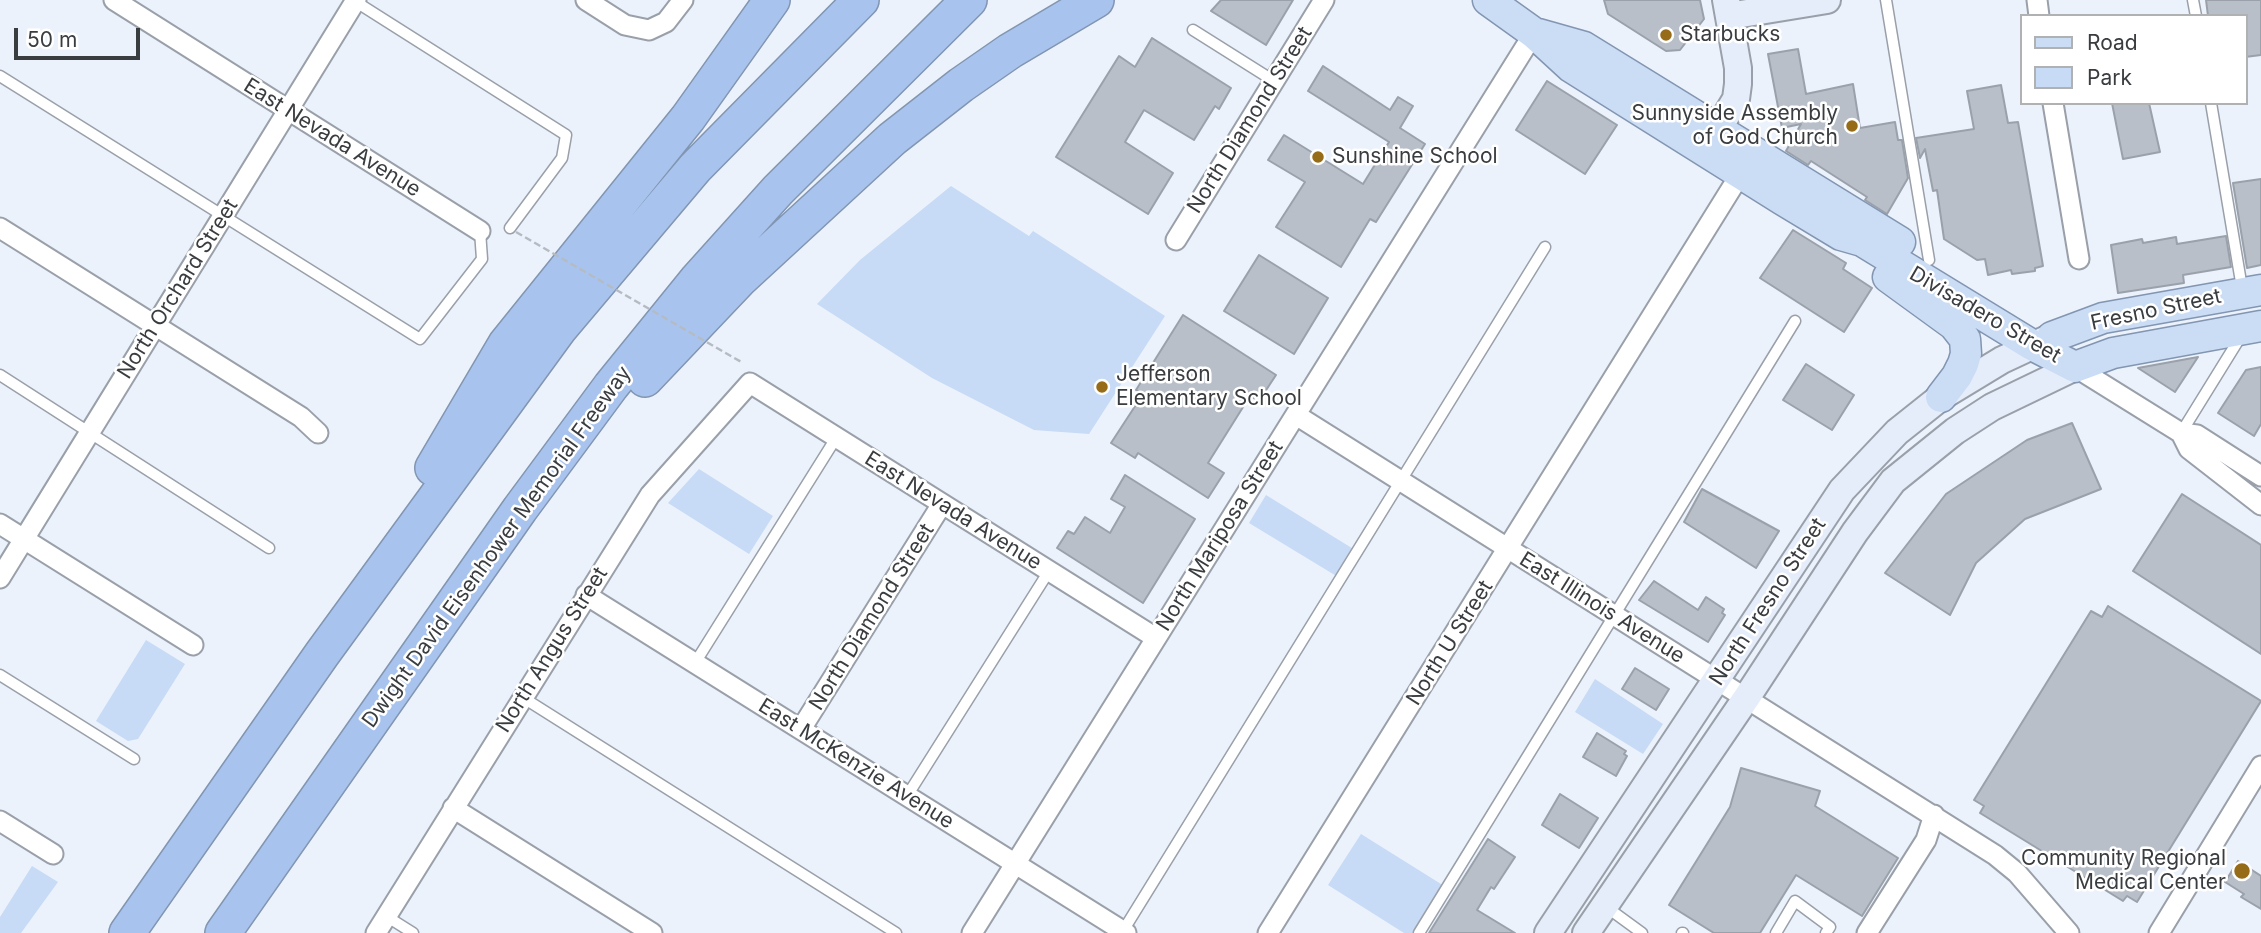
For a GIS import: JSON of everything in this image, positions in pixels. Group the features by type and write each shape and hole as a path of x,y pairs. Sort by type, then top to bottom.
{"highway":[{"path":"322,654 506,344 688,118 772,0"},
{"path":"127,933 322,654 559,329 695,168 861,0"},
{"name":"Dwight David Eisenhower Memorial Freeway","path":"225,933 528,497 611,386 688,291 778,190 970,0"},
{"path":"370,723 575,460 670,351 741,278 892,139 1010,51 1096,0"}],"main road":[{"name":"Divisadero Street","path":"1488,0 1534,33 1571,67 1841,235 1861,241 2042,341"},
{"path":"1597,83 1648,99 1706,134 1718,129 1736,99 1738,84 1728,8 1827,0"},
{"name":"Divisadero Street","path":"1534,33 1584,47 1874,225 1929,260 2075,367"},
{"path":"1741,173 1745,170 1762,173 1827,210 1874,225"},
{"path":"1841,235 1899,286 1960,330 1966,346 1963,363 1941,397"},
{"name":"Fresno Street","path":"2042,341 2103,318 2252,291"},
{"name":"Fresno Street","path":"2075,367 2113,353 2253,327"},
{"name":"North Fresno Street","path":"1548,933 1842,489 1896,432 1941,397 1993,365 2042,341"},
{"name":"North Fresno Street","path":"1586,933 1747,697 1855,532 1894,481 1933,448 1992,407 2075,367"}],"street":[{"name":"East Nevada Avenue","path":"114,0 480,231"},
{"path":"586,0 625,25 649,30 666,22 683,0"},
{"name":"North Diamond Street","path":"1176,240 1324,0"},
{"name":"North Orchard Street","path":"0,578 355,1"},
{"name":"North Mariposa Street","path":"972,933 1534,33"},
{"path":"2053,105 2079,260"},
{"name":"North U Street","path":"1268,933 1741,173"},
{"path":"0,228 302,417 318,433"},
{"path":"2075,367 2180,433 2197,435 2261,476"},
{"name":"East Nevada Avenue","path":"750,383 1156,638"},
{"name":"North Angus Street","path":"381,925 650,495 750,383"},
{"name":"East Illinois Avenue","path":"1296,415 1995,855 2017,873 2069,933"},
{"path":"2180,433 2189,449 2261,505"},
{"name":"North Diamond Street","path":"801,729 942,504"},
{"path":"0,524 193,645"},
{"name":"East McKenzie Avenue","path":"586,595 1125,932"},
{"path":"2159,933 2261,766"},
{"path":"453,808 652,933"},
{"path":"1867,933 1926,840 1934,815"},
{"path":"0,821 53,854"}],"lane":[{"path":"1885,0 1929,260"},
{"path":"355,1 566,135 562,158 513,230"},
{"path":"1193,30 1274,81"},
{"path":"0,76 421,339 482,259 480,231"},
{"path":"2211,105 2252,291"},
{"path":"1125,932 1545,247"},
{"path":"1419,933 1795,321"},
{"path":"2180,433 2253,327"},
{"path":"0,375 269,548"},
{"path":"695,663 836,438"},
{"path":"907,796 1049,571"},
{"path":"0,675 134,759"},
{"path":"522,697 895,933"},
{"path":"1776,933 1795,901 1830,927 1826,933"},
{"path":"1604,906 1642,933"},
{"path":"381,925 413,933"}],"path":[{"path":"513,230 743,363"}],"green space":[{"path":"951,186 1029,236 1033,231 1165,316 1089,434 1034,430 932,378 817,304 860,260"},
{"path":"699,469 773,516 749,554 668,503"},
{"path":"1266,495 1355,550 1338,577 1249,523"},
{"path":"146,640 185,664 138,739 128,741 96,721"},
{"path":"1595,679 1663,724 1643,754 1575,712"},
{"path":"1361,834 1449,889 1421,933 1404,933 1328,885"},
{"path":"32,866 58,882 21,933 0,933 0,917"}],"building":[{"path":"1221,0 1293,0 1266,45 1211,11"},
{"name":"Starbucks","path":"1604,0 1700,0 1704,19 1680,50 1666,51 1608,14"},
{"path":"2206,0 2261,0 2261,55 2247,57 2247,14 2208,14"},
{"path":"1152,38 1231,88 1219,109 1215,106 1194,140 1144,110 1125,142 1173,173 1148,214 1056,157 1119,56 1135,67"},
{"path":"1798,49 1806,94 1853,84 1860,128 1895,122 1898,140 1902,140 1908,178 1887,214 1865,200 1867,197 1811,161 1808,165 1786,151 1801,124 1782,128 1768,54"},
{"path":"1323,66 1390,110 1398,97 1413,106 1400,128 1425,144 1376,222 1370,219 1341,267 1276,227 1305,182 1268,160 1284,135 1363,184 1389,142 1308,91"},
{"path":"1547,81 1617,125 1585,174 1516,130"},
{"path":"2001,85 2008,123 2018,122 2043,266 2035,268 2035,271 2012,274 2011,270 1988,275 1985,259 1977,260 1944,239 1937,190 1933,191 1925,149 1920,158 1916,138 1974,129 1967,91"},
{"path":"2112,105 2149,105 2160,152 2123,159"},
{"path":"2261,179 2261,265 2247,268 2233,183"},
{"path":"1793,230 1846,263 1843,269 1872,288 1844,332 1760,278"},
{"path":"2226,236 2231,267 2183,275 2184,283 2118,293 2111,245 2142,239 2143,243 2176,237 2177,244"},
{"path":"1259,255 1328,298 1294,354 1224,311"},
{"path":"1183,315 1276,375 1259,401 1250,396 1208,463 1224,473 1208,498 1138,453 1135,458 1111,443 1143,394 1136,390"},
{"path":"2198,357 2175,392 2138,368"},
{"path":"1806,364 1854,395 1832,430 1783,400"},
{"path":"2261,367 2261,424 2254,436 2218,413 2246,370"},
{"path":"2072,423 2101,489 2025,519 1976,563 1950,615 1885,573 1946,494 2027,440"},
{"path":"1125,475 1195,519 1143,603 1057,548 1068,531 1074,534 1085,517 1110,533 1125,507 1111,499"},
{"path":"1702,489 1779,531 1756,568 1684,522"},
{"path":"2182,494 2261,545 2261,654 2133,571"},
{"path":"1654,581 1698,610 1706,597 1724,609 1722,613 1725,615 1708,642 1639,600"},
{"path":"2108,606 2261,701 2137,902 2127,896 2123,901 1980,813 1984,806 1974,800 2091,611 2102,617"},
{"path":"1635,668 1669,689 1656,710 1622,689"},
{"path":"1597,733 1626,751 1624,754 1627,756 1616,776 1583,757"},
{"path":"1741,768 1820,791 1815,806 1898,858 1862,916 1796,875 1760,933 1714,933 1669,905 1730,807"},
{"path":"1560,794 1598,818 1579,848 1542,825"},
{"path":"1488,839 1515,857 1477,910 1515,933 1429,933"},
{"path":"2238,861 2261,876 2261,909 2241,897 2244,894 2225,882"}],"place":[{"name":"Starbucks","path":"1666,35"},
{"name":"Sunnyside Assembly of God Church","path":"1852,126"},
{"name":"Sunshine School","path":"1318,157"},
{"name":"Jefferson Elementary School","path":"1102,387"},
{"name":"Community Regional Medical Center","path":"2242,871"}]}
